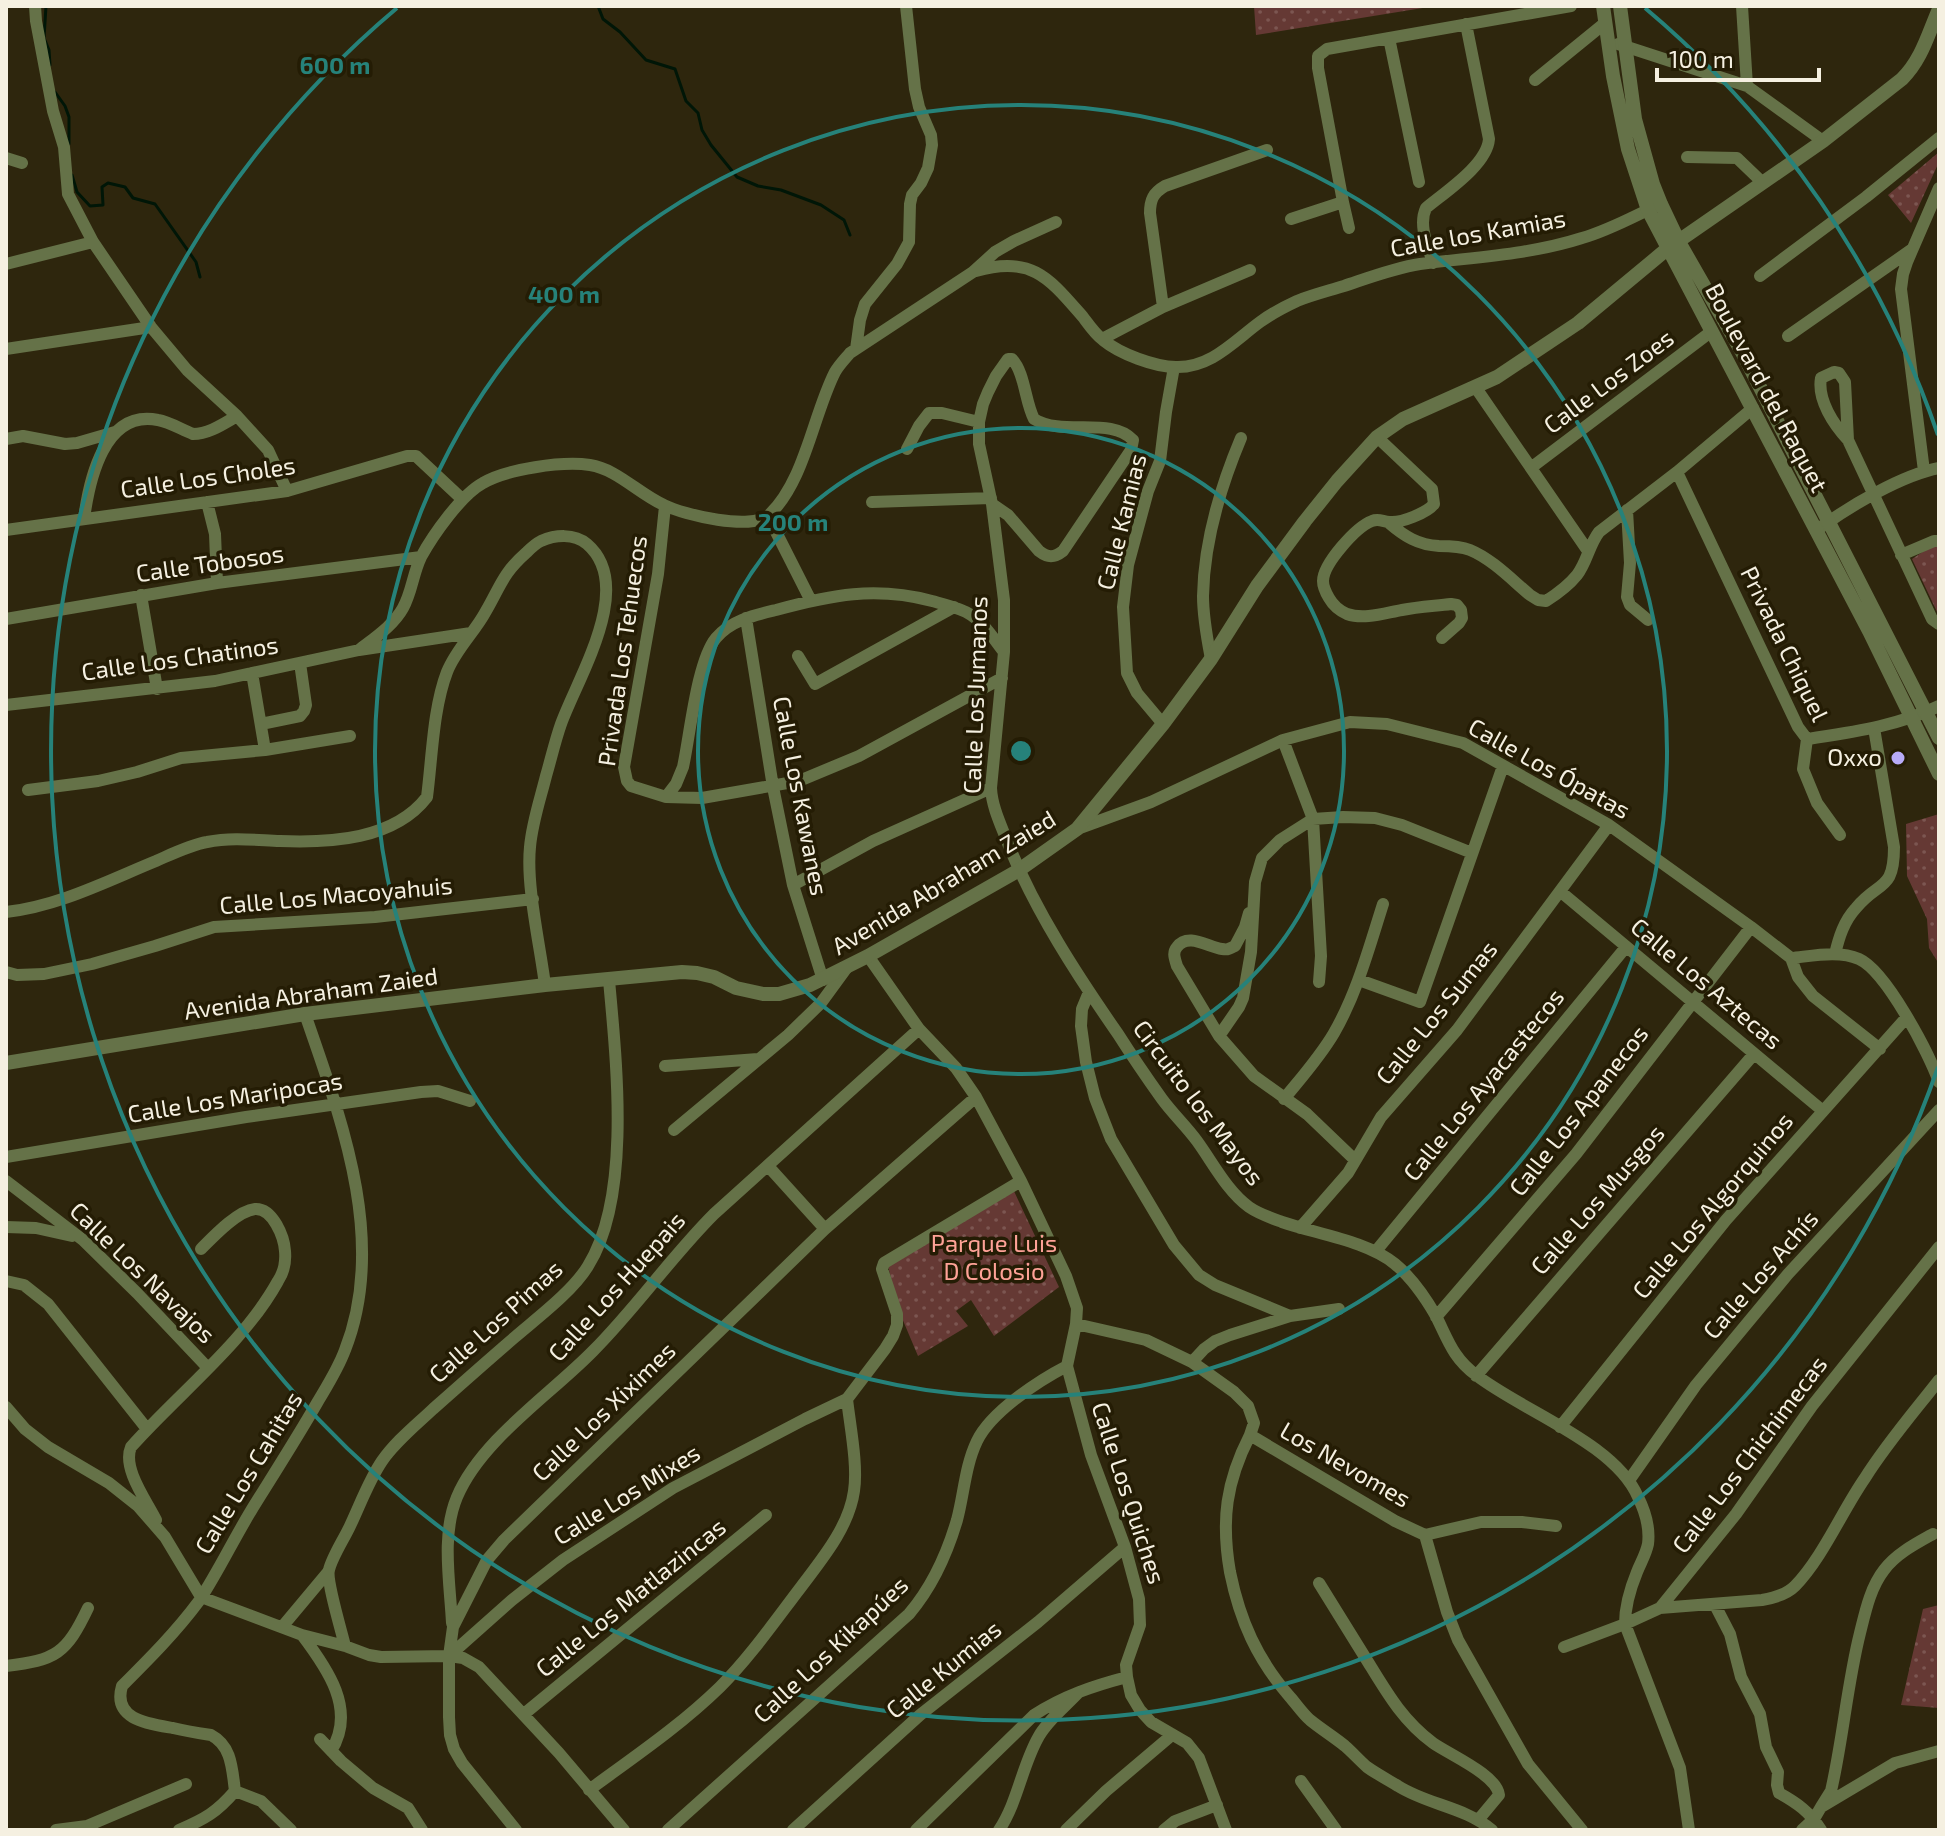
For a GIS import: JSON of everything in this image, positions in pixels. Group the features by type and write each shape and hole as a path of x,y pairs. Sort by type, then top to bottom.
{"street":[{"path":"35,6 53,111 64,147 68,194 93,242 151,327 187,370 237,416 268,450 287,491"},
{"path":"856,349 865,304 897,264 909,242 912,195 928,168 932,145 915,89 906,6"},
{"path":"1349,228 1318,56 1327,49 1571,6"},
{"name":"Boulevard del Raquet","path":"1603,6 1628,149 1654,207 1712,331 1753,408 1933,709 1939,738"},
{"name":"Boulevard del Raquet","path":"1620,6 1635,119 1653,184 1654,207"},
{"path":"1742,6 1747,86"},
{"name":"Avenida Abraham Zaied","path":"6,1063 305,1014 682,972 714,977 749,992 779,994 823,980 868,956 1019,870 1077,829 1163,724 1305,521 1377,437 1425,408 1497,377 1578,323 1673,246 1823,141 1912,69 1939,9"},
{"path":"1535,80 1605,23"},
{"path":"1433,263 1422,215 1478,162 1488,148 1489,139 1466,24"},
{"path":"1389,38 1419,182"},
{"path":"1607,42 1747,86 1823,141"},
{"path":"1760,276 1939,138"},
{"path":"1163,307 1150,213 1153,197 1165,186 1267,150"},
{"path":"1687,157 1737,158 1763,183"},
{"path":"6,158 22,163"},
{"path":"1924,471 1901,289 1911,250 1939,188"},
{"path":"1291,219 1343,202"},
{"name":"Calle los Kamias","path":"973,272 1010,265 1035,271 1049,279 1102,339 1123,353 1174,367 1203,363 1215,357 1261,321 1298,301 1376,275 1416,265 1540,249 1583,238 1654,207"},
{"path":"811,601 768,516 787,492 837,369 850,353 973,272 995,252 1056,222"},
{"path":"6,264 93,242"},
{"name":"Boulevard del Raquet","path":"1673,246 1742,352 1863,618 1939,774"},
{"path":"1788,336 1911,250"},
{"path":"1102,339 1163,307 1250,270"},
{"path":"6,349 151,327"},
{"name":"Calle Los Zoes","path":"1532,467 1712,331"},
{"path":"872,502 992,501 1045,556 1057,555 1063,551 1134,442 1130,436 1112,430 1050,427 1034,419 1017,364 1012,359 1005,362 996,376 983,404 979,422 929,413 907,449"},
{"name":"Calle Kamias","path":"1163,724 1137,693 1127,673 1123,607 1128,565 1148,491 1160,461 1174,367"},
{"path":"1848,440 1845,382 1839,373 1834,372 1821,378 1820,392 1832,418 1848,440 1932,619 1939,624"},
{"path":"1476,388 1588,551"},
{"path":"1442,638 1462,618 1457,605 1361,617 1346,614 1332,604 1322,579 1327,568 1342,546 1370,521 1389,523 1414,542 1467,549 1478,554 1530,595 1546,601 1577,575 1599,532 1753,408"},
{"name":"Calle Los Choles","path":"84,519 94,470 115,432 122,426 129,422 157,420 199,434 237,416"},
{"name":"Calle Los Jumanos","path":"979,422 979,444 992,501 1004,600 1004,652 991,796 1019,870"},
{"path":"6,439 23,436 65,444 115,432"},
{"path":"1377,437 1428,484 1434,497 1434,504 1429,510 1389,523"},
{"path":"1211,659 1203,597 1205,568 1211,527 1231,460 1241,438"},
{"name":"Calle Los Choles","path":"6,530 287,491 410,455 416,456 462,499"},
{"name":"Calle Los Chatinos","path":"359,650 387,628 402,609 421,557 462,499 487,481 507,474 563,463 592,465 609,471 665,506 719,520 760,521 768,516"},
{"path":"1822,526 1873,495 1924,471 1939,468"},
{"name":"Privada Chiquel","path":"1677,472 1792,714 1807,739 1803,769 1817,803 1840,835"},
{"path":"207,502 215,534 217,583"},
{"name":"Privada Los Tehuecos","path":"665,506 658,574 624,767 631,786 666,797 702,798 799,781 859,756 1002,678"},
{"path":"1627,510 1630,563 1627,597 1630,605 1648,620"},
{"path":"6,912 70,897 205,842 245,838 309,842 351,837 386,828 405,818 418,809 427,797 440,697 447,671 483,618 507,570 539,542 559,536 578,538 593,551 604,571 607,595 600,631 561,724 529,849 545,985"},
{"path":"1901,555 1939,541"},
{"name":"Calle Tobosos","path":"6,619 217,583 421,557"},
{"path":"666,797 683,767 706,654 719,635 746,618 841,595 893,593 966,612 979,622 1004,652"},
{"path":"141,595 157,689"},
{"path":"798,656 815,684 954,607"},
{"name":"Calle Los Kawanes","path":"746,618 773,787 793,885 823,980"},
{"name":"Calle Los Chatinos","path":"6,705 215,681 359,650 471,633"},
{"path":"261,724 300,716 304,711 306,705 300,663"},
{"path":"252,673 265,750"},
{"path":"1807,739 1874,728 1933,709"},
{"name":"Calle Los Ópatas","path":"1077,829 1151,802 1283,740 1350,722 1387,724 1463,743 1609,825 1751,927 1791,958 1798,977 1813,996 1880,1049"},
{"path":"1835,954 1844,924 1852,911 1889,879 1894,866 1894,847 1874,728"},
{"path":"28,790 98,781 181,758 265,750 350,736"},
{"path":"1283,740 1313,819 1321,956 1319,982"},
{"path":"1359,980 1420,1002 1503,766"},
{"path":"793,885 873,841 991,788"},
{"path":"1355,1160 1307,1114 1254,1076 1219,1036 1183,977 1174,958 1175,951 1178,945 1189,940 1226,949 1235,946 1245,927 1262,858 1272,846 1313,819 1375,818 1402,825 1472,853"},
{"name":"Calle Los Sumas","path":"1300,1228 1348,1173 1390,1105 1457,1030 1609,825"},
{"name":"Circuito los Mayos","path":"1019,870 1089,992 1163,1101 1234,1193 1255,1211 1376,1251 1411,1279 1436,1317 1445,1338 1476,1376 1593,1448 1630,1479 1646,1517 1648,1535 1645,1556 1627,1601 1625,1624"},
{"name":"Calle Los Aztecas","path":"1561,892 1823,1111"},
{"path":"1219,1036 1243,998 1251,952 1254,895"},
{"name":"Calle Los Macoyahuis","path":"6,972 17,975 44,974 130,953 214,927 375,917 533,899"},
{"path":"1284,1099 1333,1035 1359,980 1383,904"},
{"name":"Calle Los Apanecos","path":"1436,1317 1576,1154 1751,927"},
{"name":"Calle Los Ayacastecos","path":"1376,1251 1626,947"},
{"path":"1791,958 1835,954 1858,958 1870,966 1883,980 1928,1054 1939,1082"},
{"path":"868,956 919,1029 956,1068 976,1097 1021,1181 1066,1276 1077,1308 1076,1324"},
{"path":"674,1130 788,1035 821,1003 848,966"},
{"name":"Calle Los Pimas","path":"282,1627 328,1572 380,1464 392,1447 537,1319 588,1268 607,1218 614,1183 618,1103 609,980"},
{"path":"1089,992 1082,1009 1081,1026 1095,1098 1111,1139 1174,1245 1199,1275 1215,1285 1290,1316"},
{"name":"Calle Los Cahitas","path":"235,1791 229,1755 218,1739 211,1735 143,1723 125,1711 120,1694 122,1686 182,1623 201,1597 335,1373 353,1327 362,1266 356,1192 336,1104 305,1014"},
{"name":"Calle Los Algorquinos","path":"1560,1427 1726,1220 1906,1018"},
{"name":"Calle Los Huepais","path":"453,1627 448,1543 451,1515 466,1478 494,1444 559,1385 627,1315 689,1239 714,1214 919,1029"},
{"name":"Calle Los Musgos","path":"1476,1376 1754,1054"},
{"path":"665,1066 758,1059"},
{"name":"Calle Los Maripocas","path":"6,1157 246,1117 438,1091 470,1101"},
{"name":"Calle Los Xiximes","path":"516,1830 462,1763 450,1735 449,1656 453,1627 481,1571 495,1550 825,1229 976,1097"},
{"name":"Calle Los Achís","path":"1630,1479 1696,1385 1788,1274 1939,1110"},
{"path":"768,1166 825,1229"},
{"name":"Calle Los Navajos","path":"6,1181 83,1240 208,1368"},
{"path":"589,1790 686,1718 721,1686 752,1651 837,1537 854,1491 847,1399 885,1349 897,1325 897,1314 882,1265 1021,1181"},
{"path":"201,1249 229,1223 257,1209 269,1214 281,1234 285,1250 284,1268 278,1282 247,1326 147,1429 128,1454 130,1469 201,1597 302,1635 358,1652 381,1657 463,1658 479,1667 524,1714 624,1830"},
{"path":"6,1227 53,1231 83,1240"},
{"name":"Calle Los Chichimecas","path":"1564,1647 1660,1608 1736,1514 1812,1406 1939,1247"},
{"path":"6,1281 24,1285 48,1304 147,1429"},
{"path":"1192,1362 1215,1341 1290,1316 1339,1309"},
{"name":"Los Nevomes","path":"1076,1324 1146,1340 1192,1362 1248,1406 1254,1423 1250,1435 1395,1521 1425,1535"},
{"name":"Calle Los Quiches","path":"1076,1324 1067,1366 1091,1455 1125,1547 1141,1612 1140,1625 1126,1665 1127,1677"},
{"name":"Calle Los Kikapúes","path":"668,1830 909,1614 925,1595 941,1562 957,1521 971,1456 978,1439 1029,1388 1067,1366"},
{"path":"1660,1608 1762,1600 1779,1597 1792,1589 1823,1546 1864,1478 1939,1380"},
{"name":"Calle Los Mixes","path":"449,1656 563,1560 673,1488 847,1399"},
{"path":"6,1407 25,1429 48,1447 124,1494 165,1537"},
{"path":"1250,1435 1232,1478 1225,1533 1235,1599 1258,1654 1308,1719 1368,1767 1402,1789 1479,1819 1492,1830"},
{"name":"Calle Los Matlazincas","path":"524,1714 766,1515"},
{"path":"1556,1526 1481,1522 1425,1535 1458,1640 1528,1764 1582,1830"},
{"path":"1817,1824 1821,1807 1831,1791 1855,1652 1876,1583 1892,1562 1933,1534"},
{"name":"Calle Kumias","path":"793,1830 920,1715 1038,1622 1125,1547"},
{"path":"328,1572 345,1646"},
{"path":"1319,1583 1409,1724 1496,1785 1499,1795 1479,1819"},
{"path":"1715,1605 1730,1634 1741,1677 1760,1714 1766,1747 1778,1772 1779,1793 1800,1805 1817,1824"},
{"path":"6,1666 27,1664 56,1654 77,1632 88,1608"},
{"path":"1625,1624 1680,1768 1689,1830"},
{"path":"302,1635 334,1682 340,1703 341,1724 331,1751"},
{"path":"916,1830 1034,1715 1080,1691 1127,1677 1131,1695 1140,1710 1151,1722 1187,1743 1199,1758 1226,1830"},
{"path":"999,1830 1007,1818 1040,1733 1080,1691"},
{"path":"1066,1830 1172,1735"},
{"path":"320,1739 373,1788 408,1808 422,1830"},
{"path":"1821,1807 1895,1763 1939,1751"},
{"path":"1301,1781 1336,1830"},
{"path":"56,1830 87,1826 186,1784"},
{"path":"179,1830 222,1807 235,1791 261,1801 291,1830"},
{"path":"1164,1830 1175,1821 1217,1805"},
{"path":"1802,1830 1817,1824"}],"green space":[{"path":"1254,6 1435,6 1256,35"},
{"path":"1939,152 1939,162 1911,223 1888,195"},
{"path":"1933,545 1939,548 1939,616 1912,559"},
{"path":"1939,814 1939,964 1929,948 1927,919 1907,876 1906,824"},
{"name":"Parque Luis D Colosio","path":"1013,1189 1059,1287 994,1336 971,1300 956,1311 968,1326 918,1356 899,1311 888,1266"},
{"path":"1939,1605 1939,1708 1901,1705 1923,1609"}],"waterway":[{"path":"46,6 44,38 50,65"},
{"path":"598,6 603,19 646,60 675,69 686,101 698,113 702,130 737,177 821,205 844,220 850,235"},
{"path":"55,92 69,117 69,144"},
{"path":"72,175 77,192 90,206 103,205 102,187 108,183 125,187 133,198 155,204 196,262 200,277"}],"place":[{"name":"Oxxo","path":"1898,758"}]}
